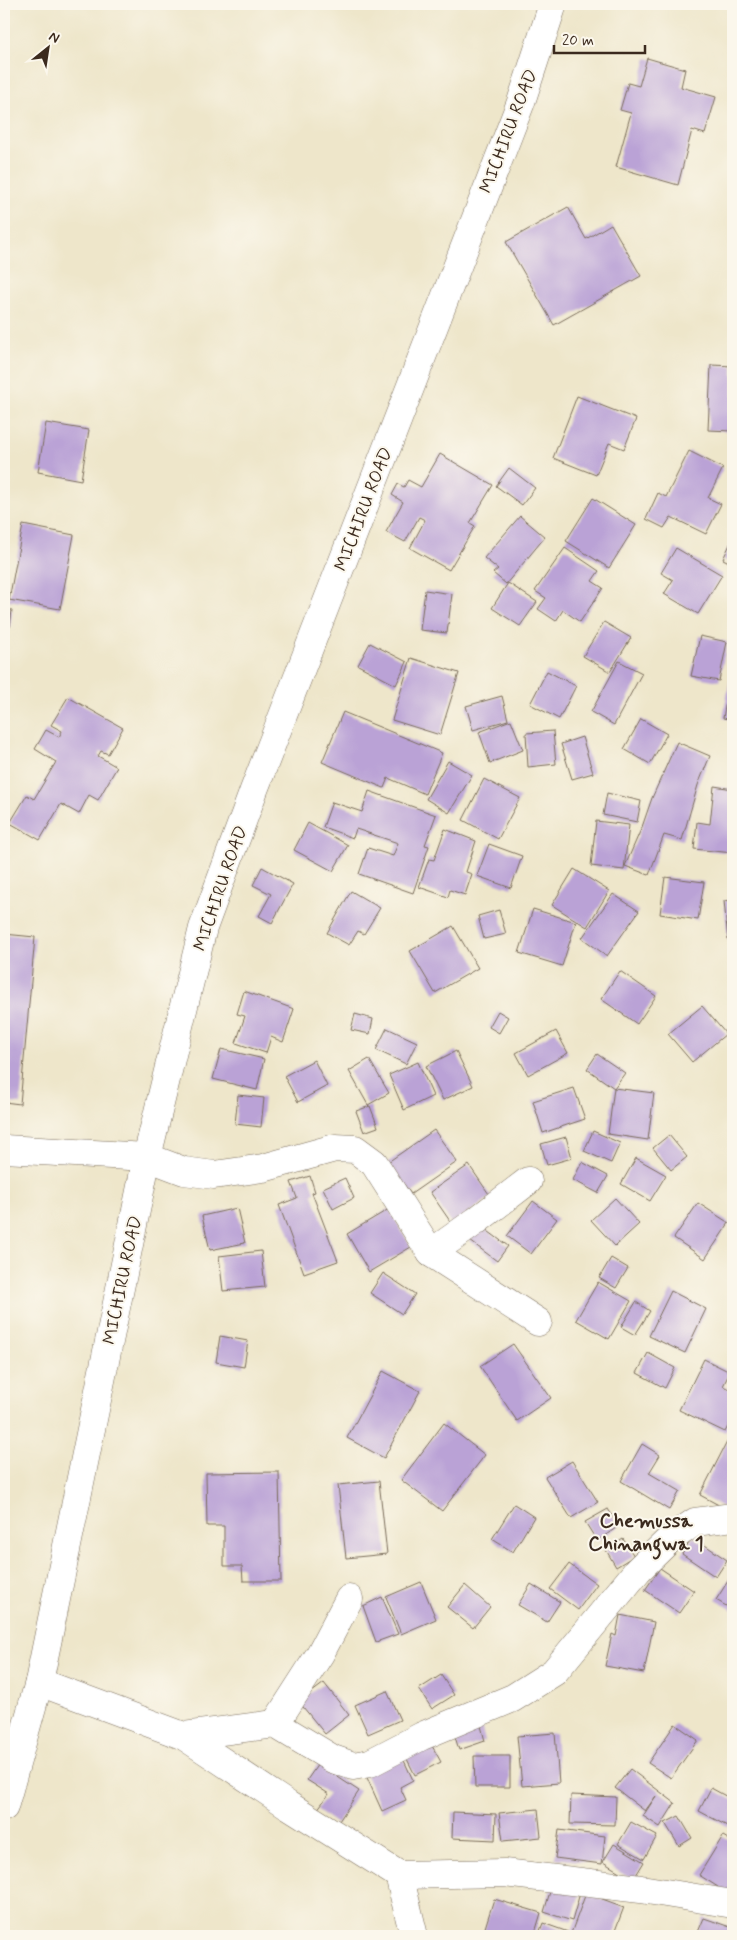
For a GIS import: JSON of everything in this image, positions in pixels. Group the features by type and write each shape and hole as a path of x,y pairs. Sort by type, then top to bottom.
{"street":[{"name":"MICHIRU ROAD","path":"4,1807 39,1682 147,1157 203,928 254,790 520,102 553,4"},
{"path":"4,1149 147,1157 184,1171 214,1175 263,1168 335,1148 355,1149 374,1163 431,1252 538,1322"},
{"path":"431,1252 476,1221 528,1181"},
{"path":"184,1736 276,1724 333,1759 353,1766 370,1763 422,1736 513,1698 554,1672 638,1570 670,1539 695,1522 733,1517"},
{"path":"276,1724 320,1654 349,1599"},
{"path":"39,1682 184,1736 399,1875 504,1872 641,1889 733,1904"},
{"path":"399,1875 414,1936"}],"building":[{"path":"647,58 685,69 681,87 716,97 705,134 692,130 678,185 616,167 631,113 620,110 628,83 639,86"},
{"path":"568,207 586,239 611,224 641,276 554,325 506,242"},
{"path":"711,365 733,366 733,431 708,430"},
{"path":"577,396 636,419 624,449 609,443 596,475 553,458"},
{"path":"46,423 89,430 81,480 38,472"},
{"path":"689,451 723,468 708,498 721,504 706,534 671,517 664,528 646,519 658,493 666,497"},
{"path":"440,454 493,485 470,523 475,526 449,570 410,548 425,520 419,517 405,542 386,532 403,502 392,495 398,484 404,487 408,480 421,487"},
{"path":"509,468 535,488 522,505 496,486"},
{"path":"593,498 636,525 609,568 566,541"},
{"path":"520,516 545,537 506,584 493,573 498,569 484,558"},
{"path":"23,525 74,535 60,609 9,600"},
{"path":"733,538 733,564 723,559"},
{"path":"565,548 599,571 592,581 603,588 580,622 563,610 556,621 538,609 546,598 535,591"},
{"path":"676,548 722,575 698,614 664,594 673,580 661,573"},
{"path":"508,583 537,602 520,626 492,608"},
{"path":"425,590 452,594 447,633 420,630"},
{"path":"4,609 12,610 10,627 4,626"},
{"path":"604,622 631,638 610,672 583,656"},
{"path":"700,636 727,642 719,681 691,676"},
{"path":"370,643 407,662 396,685 358,665"},
{"path":"411,658 459,673 440,735 392,720"},
{"path":"619,661 642,673 614,725 591,712"},
{"path":"733,668 733,720 723,718"},
{"path":"547,671 576,686 559,719 530,704"},
{"path":"502,696 508,720 473,730 466,706"},
{"path":"68,697 123,728 108,754 101,751 98,756 117,767 98,800 89,795 79,814 61,804 40,840 10,823 27,795 34,799 56,762 35,749 46,730 59,737 62,731 51,725"},
{"path":"343,712 442,753 425,794 388,778 384,788 322,762"},
{"path":"641,719 667,734 650,764 624,749"},
{"path":"511,720 523,750 490,763 479,732"},
{"path":"553,731 556,764 528,767 526,733"},
{"path":"582,737 593,773 572,779 561,744"},
{"path":"677,742 710,756 698,785 682,840 664,835 649,875 625,866"},
{"path":"448,761 472,775 449,813 426,799"},
{"path":"484,779 520,798 498,839 463,820"},
{"path":"714,786 733,789 733,853 694,849 697,822 710,824"},
{"path":"369,791 436,815 425,845 429,846 413,893 359,874 368,848 393,856 398,843 356,829 353,838 323,827 332,802 362,812"},
{"path":"607,793 641,801 637,822 603,815"},
{"path":"596,821 629,825 624,870 591,866"},
{"path":"308,823 348,845 333,871 294,850"},
{"path":"445,829 476,841 466,872 472,874 465,895 450,890 448,897 419,887 429,859 434,860"},
{"path":"489,844 522,856 511,888 477,876"},
{"path":"262,867 293,884 272,923 259,916 271,894 253,885"},
{"path":"574,869 609,891 587,927 552,905"},
{"path":"665,877 704,882 698,920 660,914"},
{"path":"351,891 380,908 364,934 358,931 349,945 327,933"},
{"path":"613,894 639,911 607,956 582,938"},
{"path":"733,900 733,939 728,940 724,901"},
{"path":"533,909 576,922 562,966 519,953"},
{"path":"499,910 506,934 484,939 478,916"},
{"path":"453,926 478,968 435,993 410,951"},
{"path":"4,934 35,937 20,1104 4,1102"},
{"path":"620,971 656,996 637,1024 601,999"},
{"path":"244,991 294,1009 283,1042 271,1037 266,1053 236,1043 245,1016 237,1014"},
{"path":"702,1006 726,1034 692,1062 668,1034"},
{"path":"498,1011 508,1017 499,1033 489,1027"},
{"path":"355,1014 373,1019 370,1034 351,1030"},
{"path":"387,1028 417,1042 406,1064 376,1050"},
{"path":"556,1031 568,1053 528,1075 516,1053"},
{"path":"221,1049 264,1059 257,1090 213,1079"},
{"path":"456,1051 473,1086 443,1100 426,1066"},
{"path":"597,1054 625,1073 614,1088 587,1069"},
{"path":"369,1059 389,1093 368,1105 349,1071"},
{"path":"314,1060 327,1086 298,1102 284,1076"},
{"path":"418,1062 433,1096 404,1110 389,1075"},
{"path":"574,1088 585,1119 543,1133 533,1101"},
{"path":"614,1088 654,1093 648,1140 608,1134"},
{"path":"238,1095 264,1098 261,1127 235,1124"},
{"path":"370,1106 378,1127 364,1132 356,1111"},
{"path":"434,1130 457,1162 411,1194 388,1162"},
{"path":"593,1131 620,1143 611,1163 584,1151"},
{"path":"669,1135 687,1157 671,1170 653,1148"},
{"path":"566,1137 572,1158 547,1165 541,1144"},
{"path":"636,1158 666,1175 650,1201 621,1184"},
{"path":"582,1162 608,1176 598,1193 573,1180"},
{"path":"469,1165 491,1197 452,1224 430,1192"},
{"path":"310,1176 315,1192 312,1193 338,1261 304,1273 279,1205 297,1198 291,1182"},
{"path":"345,1178 354,1198 333,1209 323,1188"},
{"path":"615,1198 639,1224 615,1246 591,1220"},
{"path":"533,1201 557,1219 531,1254 507,1236"},
{"path":"698,1203 729,1223 705,1259 674,1238"},
{"path":"237,1208 245,1243 210,1250 202,1216"},
{"path":"389,1209 411,1247 369,1272 347,1234"},
{"path":"481,1226 508,1246 497,1261 470,1241"},
{"path":"261,1251 265,1287 223,1291 219,1256"},
{"path":"611,1258 628,1268 616,1288 599,1278"},
{"path":"383,1273 415,1294 402,1314 370,1293"},
{"path":"598,1282 631,1301 609,1339 576,1320"},
{"path":"671,1291 706,1309 685,1353 649,1336"},
{"path":"636,1302 650,1311 635,1335 621,1327"},
{"path":"220,1336 248,1341 244,1367 216,1362"},
{"path":"513,1344 551,1398 517,1421 480,1366"},
{"path":"648,1353 675,1368 665,1388 637,1373"},
{"path":"704,1359 730,1372 723,1386 733,1391 733,1417 725,1432 679,1410"},
{"path":"383,1371 420,1391 384,1458 347,1438"},
{"path":"444,1423 485,1455 442,1511 401,1480"},
{"path":"727,1442 733,1445 733,1500 728,1510 700,1495"},
{"path":"642,1444 660,1455 649,1473 680,1491 669,1510 621,1481"},
{"path":"572,1461 598,1502 571,1518 545,1477"},
{"path":"279,1472 281,1581 243,1581 242,1566 224,1566 224,1526 207,1526 206,1473"},
{"path":"379,1481 387,1554 346,1558 338,1485"},
{"path":"514,1504 534,1517 513,1552 492,1539"},
{"path":"608,1509 619,1526 597,1541 585,1522"},
{"path":"693,1537 727,1560 716,1577 682,1554"},
{"path":"623,1539 634,1556 616,1567 606,1550"},
{"path":"569,1564 597,1584 578,1610 550,1589"},
{"path":"660,1568 694,1591 679,1613 645,1590"},
{"path":"733,1573 733,1610 716,1600"},
{"path":"421,1582 436,1619 401,1634 386,1597"},
{"path":"531,1584 560,1602 547,1622 518,1605"},
{"path":"465,1585 490,1607 473,1628 447,1607"},
{"path":"382,1597 398,1634 376,1642 363,1606"},
{"path":"620,1615 654,1622 644,1673 605,1666 612,1634 616,1636"},
{"path":"441,1675 454,1695 432,1709 419,1689"},
{"path":"324,1683 349,1715 325,1734 299,1702"},
{"path":"387,1691 400,1720 368,1734 355,1705"},
{"path":"480,1722 485,1741 459,1750 453,1730"},
{"path":"675,1724 698,1740 671,1778 648,1763"},
{"path":"555,1733 559,1783 522,1786 517,1736"},
{"path":"431,1744 441,1762 415,1775 406,1757"},
{"path":"401,1754 413,1780 400,1787 406,1800 382,1811 364,1771"},
{"path":"474,1756 510,1756 510,1787 475,1787"},
{"path":"318,1764 359,1791 337,1824 317,1810 329,1794 307,1780"},
{"path":"630,1769 675,1803 660,1827 643,1816 656,1796 645,1811 615,1788"},
{"path":"711,1788 733,1800 733,1818 729,1827 699,1811"},
{"path":"571,1795 616,1797 615,1825 570,1824"},
{"path":"538,1809 541,1837 503,1841 499,1813"},
{"path":"453,1812 496,1814 495,1840 452,1838"},
{"path":"679,1816 692,1838 679,1846 665,1823"},
{"path":"631,1822 657,1836 644,1859 618,1844"},
{"path":"559,1830 605,1836 602,1864 555,1858"},
{"path":"723,1836 733,1842 733,1887 729,1894 699,1875"},
{"path":"614,1844 644,1862 633,1880 603,1862"},
{"path":"552,1885 580,1893 572,1921 544,1912"},
{"path":"586,1893 624,1907 613,1936 570,1936"},
{"path":"494,1899 541,1913 534,1936 501,1936 484,1931"},
{"path":"704,1918 733,1928 733,1936 710,1936 698,1932"},
{"path":"543,1923 568,1932 566,1936 538,1936"}],"district":[{"name":"Chemussa Chinangwa 1","path":"646,1532"}]}
